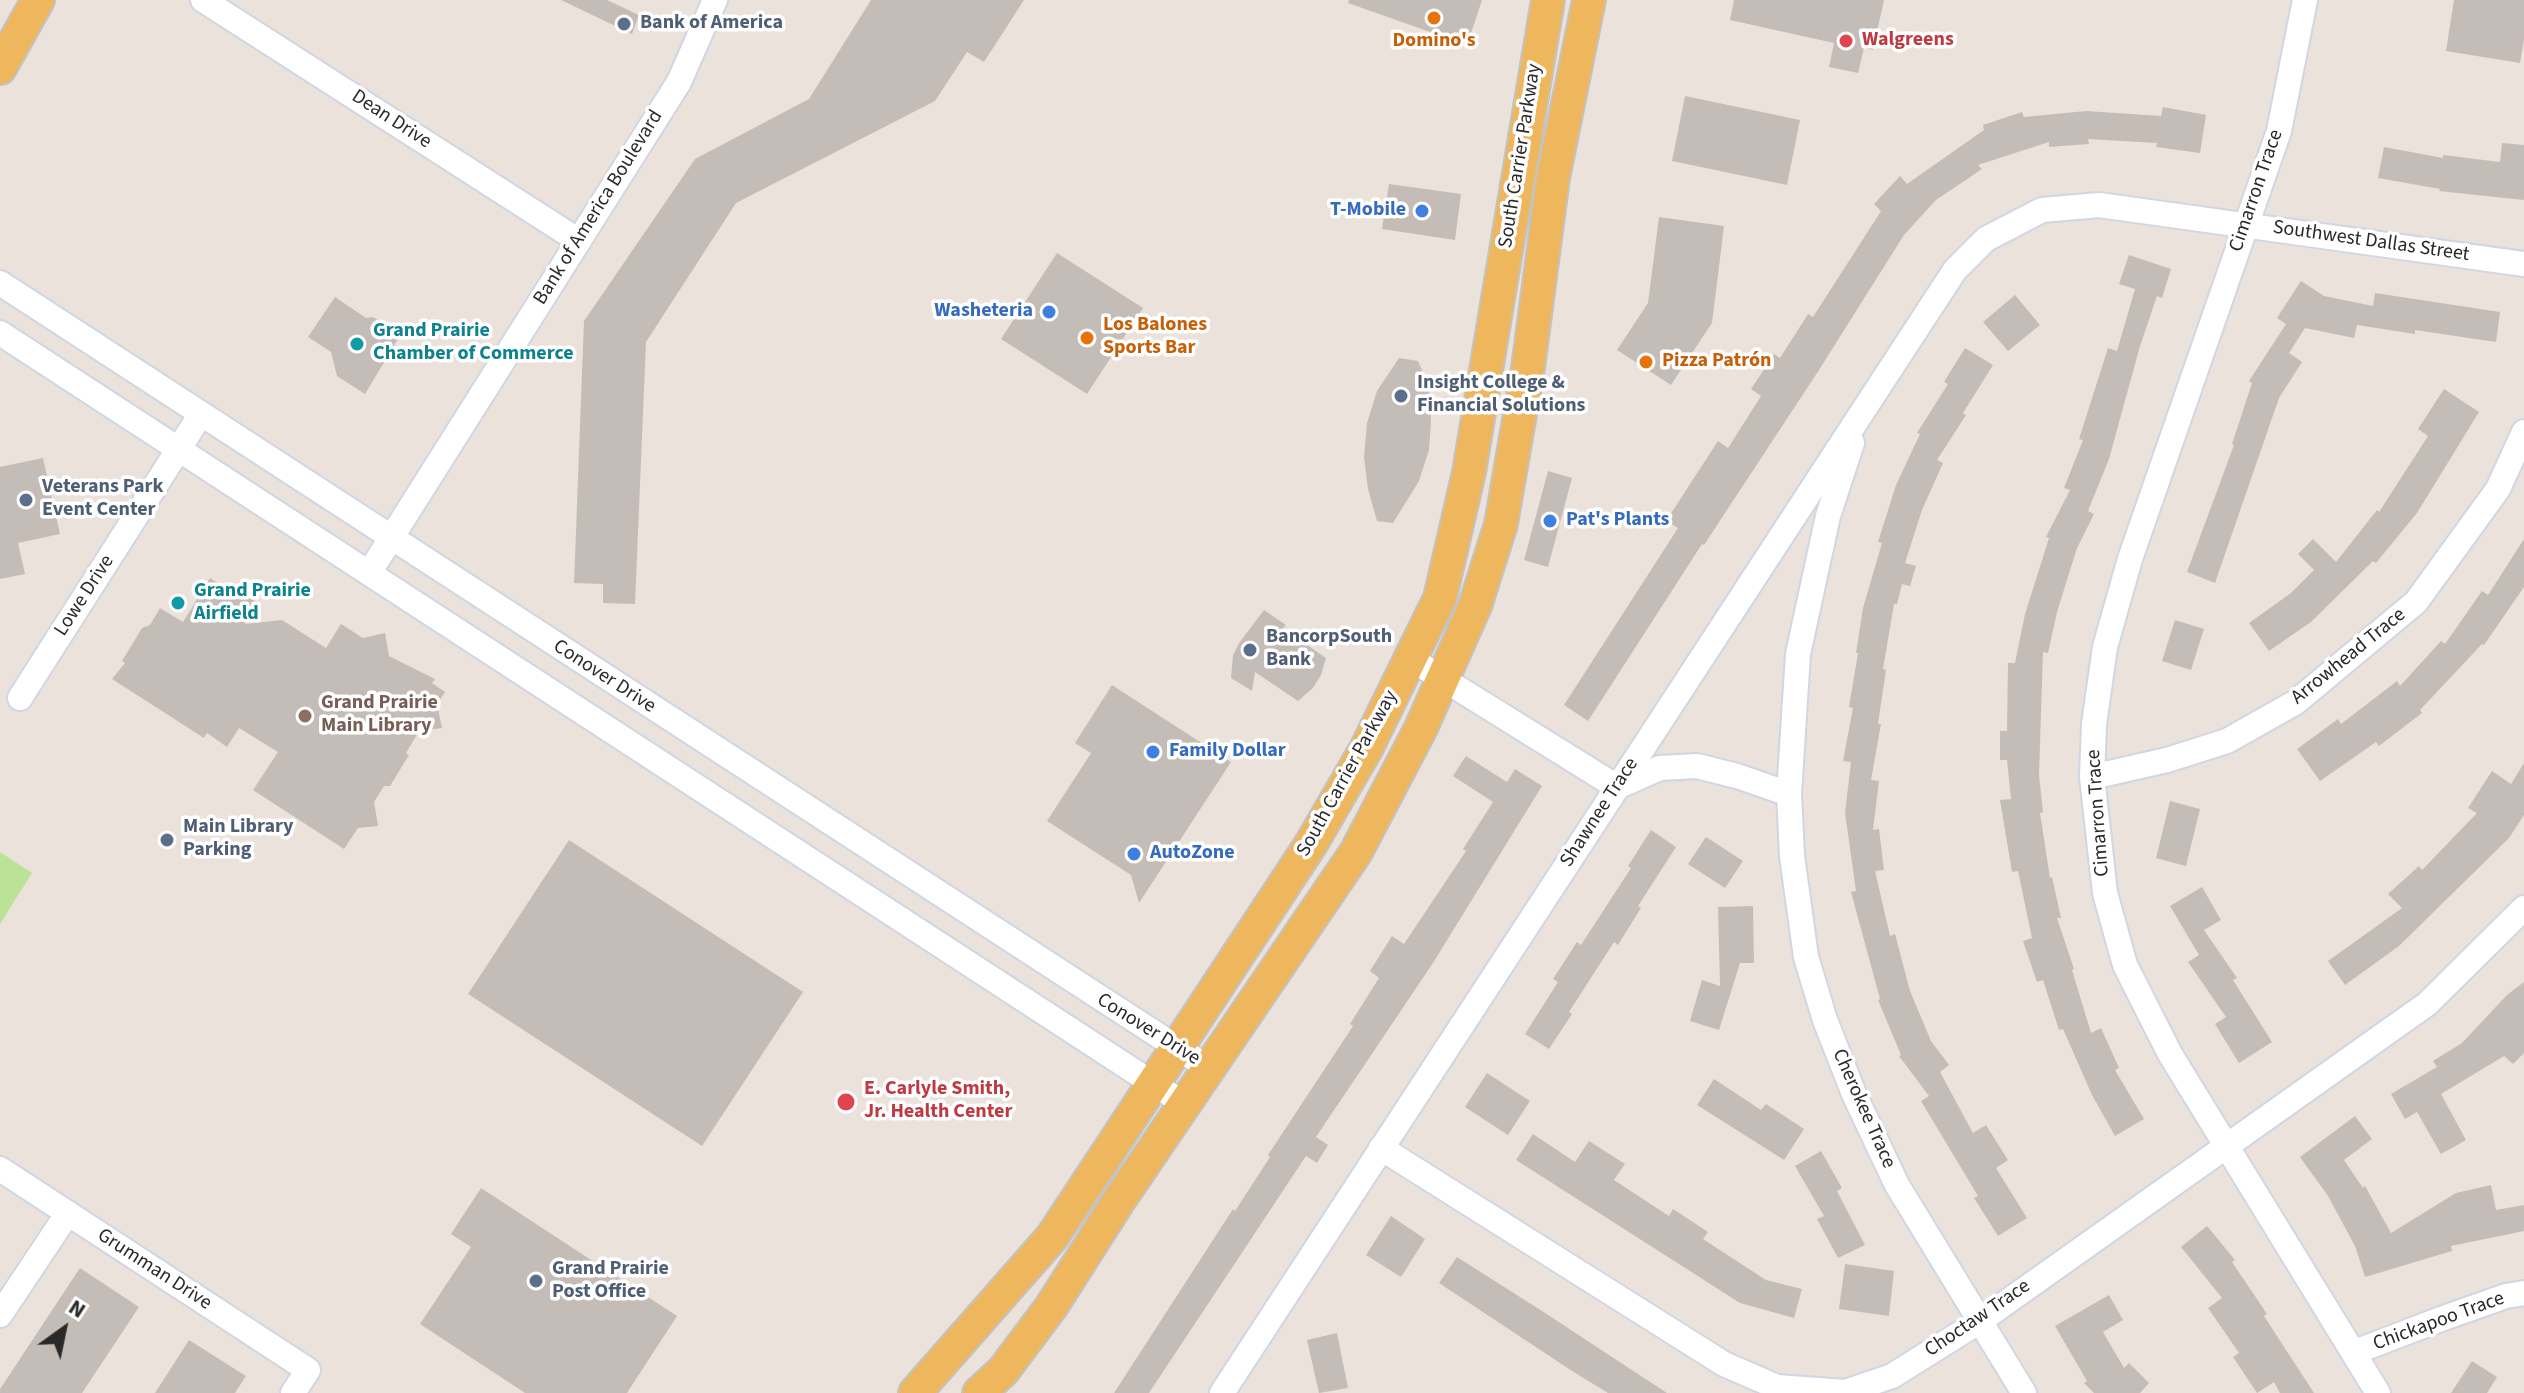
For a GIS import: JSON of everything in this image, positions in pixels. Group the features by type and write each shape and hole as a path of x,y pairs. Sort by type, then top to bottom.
{"main road":[{"path":"0,68 38,0"},
{"name":"South Carrier Parkway","path":"915,1393 1052,1237 1311,844 1366,749 1440,598 1469,472 1548,0"},
{"name":"South Carrier Parkway","path":"979,1393 1003,1371 1051,1307 1118,1202 1356,852 1421,728 1475,606 1501,524 1528,368 1553,178 1589,0"}],"street":[{"name":"Dean Drive","path":"203,0 579,241"},
{"name":"Bank of America Boulevard","path":"369,573 679,82 715,0"},
{"name":"Cimarron Trace","path":"2305,0 2279,131 2130,559 2105,647 2094,724 2092,777 2105,893 2125,965 2170,1054 2378,1393"},
{"name":"Southwest Dallas Street","path":"1986,239 2042,210 2099,205 2524,264"},
{"name":"Shawnee Trace","path":"1222,1393 1955,270 1986,239"},
{"name":"Conover Drive","path":"0,283 1210,1069"},
{"name":"Conover Drive","path":"0,333 1186,1105"},
{"name":"Cherokee Trace","path":"1862,413 1828,516 1798,654 1789,794 1792,856 1806,957 1825,1020 1854,1094 1897,1185 2024,1393"},
{"name":"Lowe Drive","path":"20,698 201,414"},
{"name":"Arrowhead Trace","path":"2092,777 2167,760 2227,741 2296,702 2416,602 2498,489 2524,432"},
{"path":"1411,659 1617,787 1660,768 1697,766 1789,794"},
{"name":"Choctaw Trace","path":"1381,1148 1724,1364 1777,1387 1845,1392 1892,1376 1980,1321 2427,1004 2524,908"},
{"name":"Grumman Drive","path":"0,1169 308,1370 293,1393"},
{"path":"0,1315 68,1213"},
{"name":"Chickapoo Trace","path":"2355,1352 2506,1296 2524,1293"}],"green space":[{"path":"0,852 32,873 0,924"}],"building":[{"name":"Bank of America","path":"561,0 607,0 639,15 632,34"},
{"path":"871,0 1024,0 984,62 967,52 935,101 736,203 646,342 635,604 603,603 603,584 574,583 584,321 695,159 809,99"},
{"path":"1349,0 1482,0 1467,45 1348,3"},
{"name":"Walgreens","path":"1734,0 1884,0 1873,50 1864,48 1858,73 1829,67 1834,43 1730,20"},
{"path":"2454,0 2524,0 2524,39 2520,63 2446,51"},
{"path":"1685,96 1800,120 1787,185 1672,161"},
{"path":"2163,107 2206,115 2200,153 2156,147 2157,143 2088,139 2089,144 2049,147 2049,142 1978,165 1982,169 1936,200 1904,235 1588,721 1564,705 1678,528 1666,521 1718,441 1728,448 1761,396 1751,389 1774,354 1780,358 1808,314 1813,317 1881,211 1874,204 1900,176 1907,184 1984,130 1983,125 2022,112 2024,117 2086,111 2161,116"},
{"path":"2502,143 2524,145 2524,200 2439,191 2378,178 2384,147 2443,158 2443,155 2500,162"},
{"name":"T-Mobile","path":"1389,184 1461,194 1455,240 1382,229"},
{"path":"1659,217 1724,226 1712,323 1671,385 1617,350 1648,303"},
{"path":"1057,253 1143,308 1087,394 1001,339"},
{"path":"2129,255 2171,269 2162,298 2157,296 2140,346 2109,459 2088,511 2094,514 2077,548 2048,653 2043,652 2039,775 2043,812 2040,813 2050,878 2061,918 2057,918 2091,1033 2101,1028 2119,1068 2115,1070 2144,1119 2115,1136 2092,1095 2063,1029 2059,1030 2043,980 2037,982 2023,941 2032,938 2018,871 2012,872 2000,800 2011,799 2007,760 2000,760 2000,731 2007,731 2008,663 2015,663 2025,614 2049,538 2046,537 2070,490 2064,488 2083,440 2079,439 2108,348 2117,351 2135,289 2119,284"},
{"path":"2301,281 2324,296 2373,306 2375,293 2500,312 2496,342 2357,325 2354,338 2305,328 2289,353 2302,362 2279,398 2215,583 2187,572 2234,445 2252,383 2249,381 2286,324 2277,318"},
{"path":"2015,295 2040,325 2008,351 1983,322"},
{"name":"Grand Prairie Chamber of Commerce","path":"335,297 366,318 373,317 401,334 365,394 337,376 331,352 308,337"},
{"path":"1965,348 1993,365 1937,460 1943,463 1922,510 1905,563 1916,566 1910,586 1902,584 1897,604 1894,604 1883,669 1886,670 1878,724 1881,724 1871,780 1879,781 1873,830 1879,829 1884,870 1875,871 1890,936 1895,934 1910,991 1931,1041 1949,1065 1940,1072 1973,1133 1986,1125 2008,1160 1996,1168 2027,1218 1998,1236 1974,1198 1978,1196 1921,1101 1929,1096 1899,1056 1878,1000 1851,892 1856,891 1845,813 1851,762 1843,761 1853,708 1849,707 1863,608 1882,543 1878,542 1896,485 1920,434 1917,433 1948,384 1944,382"},
{"path":"1399,358 1418,361 1429,386 1431,421 1429,450 1419,481 1393,523 1377,521 1368,489 1364,457 1367,423 1377,391"},
{"path":"2444,389 2479,412 2417,513 2376,563 2373,561 2311,622 2269,651 2249,623 2291,593 2314,570 2298,554 2313,539 2336,562 2377,510 2379,512 2428,436 2418,429"},
{"name":"Veterans Park Event Center","path":"43,458 60,534 18,543 25,574 0,579 0,467"},
{"path":"1548,471 1572,478 1548,567 1524,560"},
{"path":"2524,539 2524,587 2484,645 2420,710 2422,713 2379,746 2376,742 2320,781 2297,749 2338,719 2341,724 2397,681 2400,686 2441,641 2445,644 2482,591 2488,595"},
{"name":"Grand Prairie Main Library","path":"210,578 260,604 245,624 282,620 326,648 341,624 363,638 385,633 389,656 435,679 432,683 445,692 437,704 442,728 419,731 390,786 384,786 374,802 378,826 358,828 344,849 253,790 278,752 239,728 227,747 207,733 204,738 112,679 125,663 122,661 142,628 150,625 160,608 183,622"},
{"path":"1264,610 1286,625 1283,628 1326,658 1313,688 1298,701 1255,672 1252,691 1231,678 1233,655"},
{"path":"2175,620 2204,629 2191,670 2162,661"},
{"path":"1112,685 1231,762 1139,903 1131,875 1047,821 1091,753 1075,743"},
{"path":"1466,756 1507,782 1515,769 1542,786 1433,963 1316,1137 1328,1145 1317,1163 1306,1156 1149,1393 1114,1393 1353,1026 1350,1024 1379,978 1370,971 1392,936 1404,944 1466,851 1463,849 1493,802 1453,776"},
{"path":"2524,763 2524,815 2509,838 2399,946 2345,985 2328,961 2402,908 2388,894 2419,866 2422,870 2477,813 2468,808 2492,771 2511,784"},
{"path":"2170,801 2200,809 2186,866 2156,858"},
{"path":"1651,830 1676,847 1638,906 1641,908 1618,945 1614,942 1549,1049 1525,1034 1558,982 1553,979 1577,942 1581,945 1631,868 1628,866"},
{"path":"1706,837 1743,861 1725,888 1688,864"},
{"path":"569,840 803,992 702,1146 468,994"},
{"path":"2202,887 2221,920 2204,930 2237,978 2233,980 2272,1042 2239,1063 2215,1024 2226,1017 2188,962 2199,955 2170,906"},
{"path":"1753,906 1754,963 1740,963 1719,1030 1690,1021 1702,980 1720,986 1718,907"},
{"path":"2524,982 2524,1053 2513,1064 2504,1056 2441,1094 2466,1140 2441,1154 2417,1112 2405,1119 2391,1094 2437,1067 2433,1061 2462,1043 2507,995"},
{"path":"1487,1073 1530,1101 1508,1135 1465,1107"},
{"path":"1714,1079 1761,1110 1766,1104 1804,1129 1784,1160 1697,1105"},
{"path":"2355,1116 2372,1139 2344,1160 2363,1188 2365,1186 2391,1233 2456,1193 2491,1185 2496,1210 2524,1205 2524,1231 2451,1246 2452,1251 2365,1277 2355,1246 2328,1196 2300,1157"},
{"path":"1533,1134 1575,1162 1589,1141 1625,1164 1614,1180 1669,1216 1673,1209 1708,1232 1703,1239 1766,1280 1802,1289 1794,1318 1740,1303 1516,1160"},
{"path":"1821,1151 1842,1188 1837,1191 1865,1245 1838,1258 1817,1219 1824,1216 1795,1166"},
{"name":"Grand Prairie Post Office","path":"481,1188 677,1316 627,1393 525,1393 420,1324 471,1247 451,1234"},
{"path":"1391,1216 1425,1239 1401,1277 1366,1255"},
{"path":"2207,1226 2235,1260 2232,1262 2267,1314 2264,1316 2314,1393 2280,1393 2274,1382 2257,1393 2233,1357 2239,1353 2208,1308 2222,1298 2181,1247"},
{"path":"1457,1257 1667,1393 1608,1393 1569,1369 1439,1283"},
{"path":"1845,1264 1894,1271 1889,1316 1839,1309"},
{"path":"80,1268 139,1307 82,1393 0,1393 0,1389"},
{"path":"2109,1295 2123,1320 2103,1332 2124,1368 2129,1363 2149,1383 2140,1393 2094,1393 2084,1383 2087,1381 2055,1326"},
{"path":"1337,1333 1348,1388 1319,1393 1307,1340"},
{"path":"189,1340 246,1376 235,1393 155,1393"},
{"path":"2472,1361 2497,1377 2487,1393 2451,1393"}],"place":[{"name":"Domino's","path":"1434,18"},
{"name":"Bank of America","path":"624,24"},
{"name":"Walgreens","path":"1846,41"},
{"name":"T-Mobile","path":"1422,211"},
{"name":"Washeteria","path":"1049,312"},
{"name":"Los Balones Sports Bar","path":"1087,338"},
{"name":"Grand Prairie Chamber of Commerce","path":"357,344"},
{"name":"Pizza Patrón","path":"1646,362"},
{"name":"Insight College & Financial Solutions","path":"1401,396"},
{"name":"Veterans Park Event Center","path":"26,500"},
{"name":"Pat's Plants","path":"1550,521"},
{"name":"Grand Prairie Airfield","path":"178,603"},
{"name":"BancorpSouth Bank","path":"1250,650"},
{"name":"Grand Prairie Main Library","path":"305,716"},
{"name":"Family Dollar","path":"1153,752"},
{"name":"Main Library Parking","path":"167,840"},
{"name":"AutoZone","path":"1134,854"},
{"name":"E. Carlyle Smith, Jr. Health Center","path":"846,1102"},
{"name":"Grand Prairie Post Office","path":"536,1281"}]}
